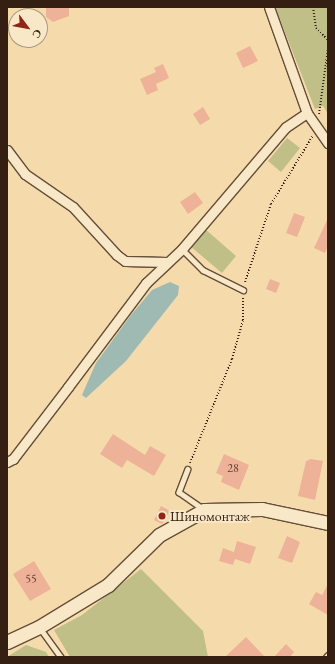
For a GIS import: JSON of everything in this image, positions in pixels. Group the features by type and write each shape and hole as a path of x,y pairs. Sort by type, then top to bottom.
{"street":[{"path":"269,7 308,113 328,143"},
{"path":"7,462 13,459 146,283 182,249 286,127 308,113"},
{"path":"7,150 25,174 73,207 125,261 167,262"},
{"path":"7,642 39,627 108,585 159,535 204,510 262,509 328,523"}],"lane":[{"path":"182,249 203,270 242,290"},
{"path":"188,469 179,492 204,510"},
{"path":"39,627 61,657"}],"path":[{"path":"314,7 316,28 328,40"},
{"path":"317,128 328,48"}],"green space":[{"path":"275,7 328,7 328,114 323,106 315,109"},
{"path":"287,138 300,148 281,172 268,161"},
{"path":"205,229 236,256 222,273 190,246"},
{"path":"141,569 203,631 208,657 70,657 54,630 82,615"},
{"path":"26,645 46,652 49,657 7,657"}],"water":[{"path":"170,282 179,286 178,295 126,361 86,398 82,395 96,363 131,315 152,290"}],"building":[{"path":"69,7 69,16 53,22 48,18 48,8 46,8"},
{"path":"250,46 258,61 243,68 236,53"},
{"path":"163,64 169,78 156,84 158,90 147,95 140,79 156,72 154,68"},
{"path":"203,107 210,119 200,125 193,114"},
{"path":"195,192 203,203 188,214 180,202"},
{"path":"294,213 305,217 297,237 286,233"},
{"path":"328,218 328,246 325,253 314,248"},
{"path":"270,279 280,283 276,293 266,289"},
{"path":"113,434 145,455 150,446 166,455 154,476 127,460 122,468 100,454"},
{"path":"224,454 249,465 239,490 221,482 223,476 216,473"},
{"path":"311,459 323,461 315,500 298,496 306,461"},
{"name":"Шиномонтаж","path":"161,506 170,511 162,524 154,520"},
{"path":"287,536 300,542 292,563 278,558"},
{"path":"237,541 256,547 250,564 235,559 233,565 219,561 223,548 234,552"},
{"path":"34,561 51,589 30,601 13,574"},
{"path":"328,584 328,615 309,604 316,592 322,595"},
{"path":"246,637 265,657 225,657"},
{"path":"286,644 294,652 290,657 274,657"}],"place":[{"name":"Шиномонтаж","path":"162,516"}]}
